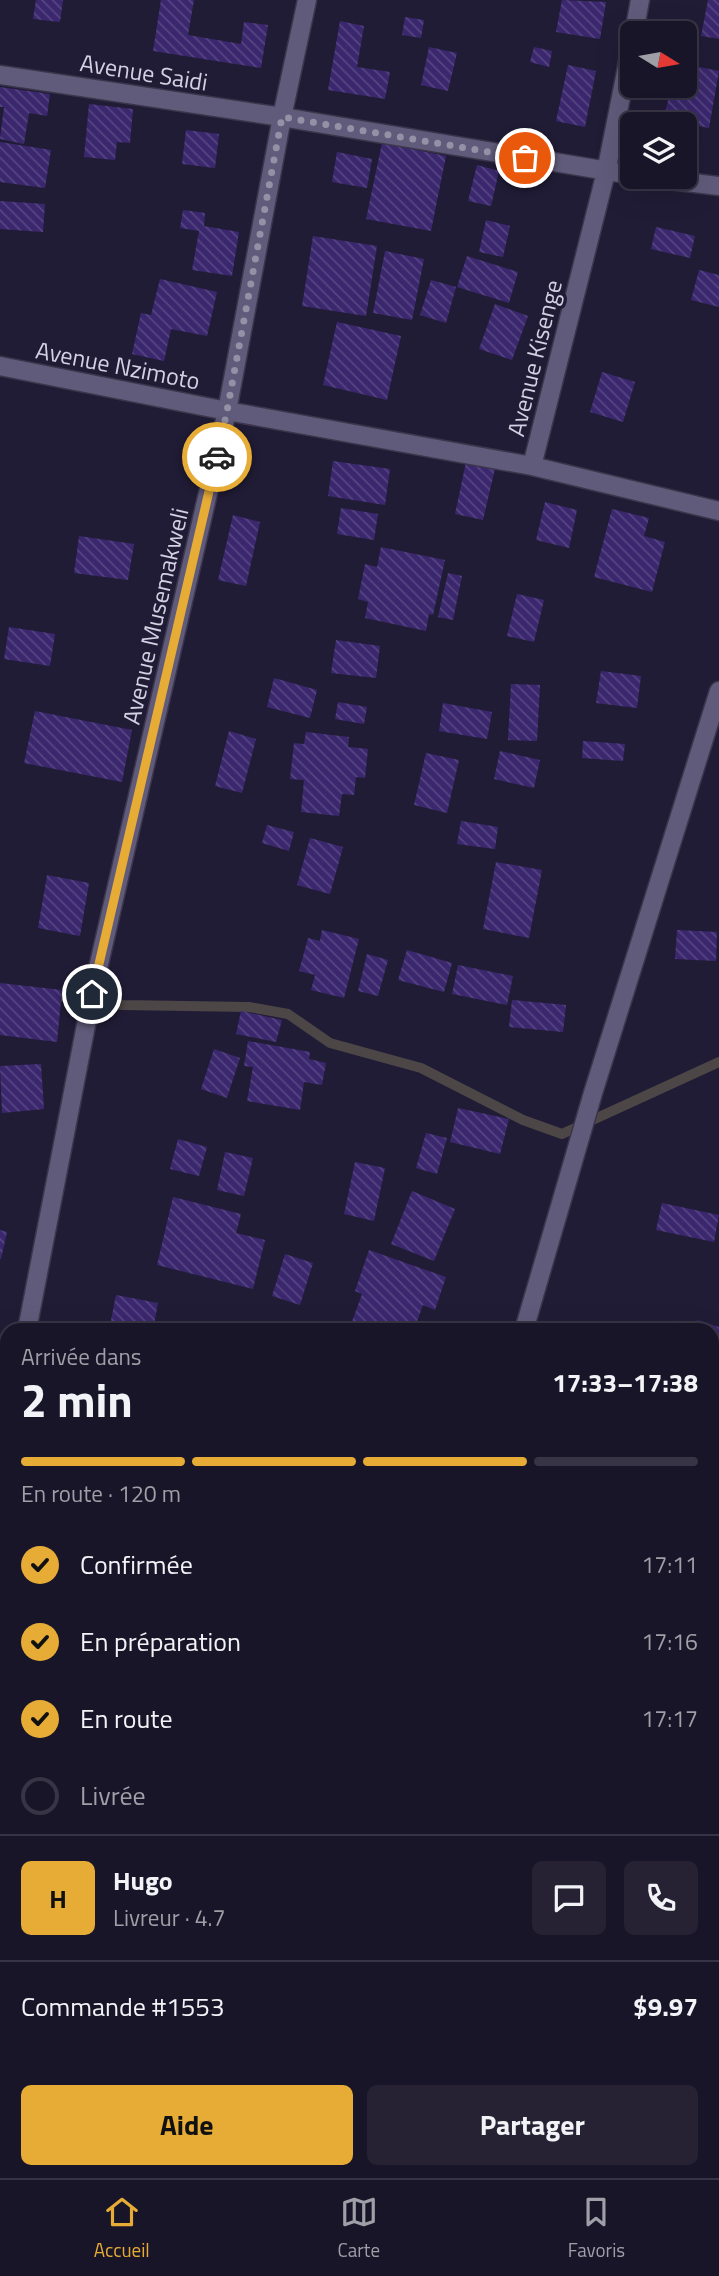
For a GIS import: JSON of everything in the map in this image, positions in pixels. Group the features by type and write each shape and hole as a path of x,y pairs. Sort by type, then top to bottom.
{"street":[{"name":"Avenue Musemakweli","path":"28,1323 91,1002 227,411 282,117 307,0"},
{"path":"636,21 640,0"},
{"name":"Avenue Saidi","path":"0,75 282,117 620,174"},
{"name":"Avenue Kisenge","path":"227,411 532,466 606,172 621,98"},
{"path":"697,183 719,186"},
{"name":"Avenue Nzimoto","path":"0,366 227,411"},
{"path":"532,466 719,511"},
{"path":"526,1323 593,1093 719,691"}],"building":[{"path":"36,0 63,0 60,22 33,19"},
{"path":"161,0 194,0 188,35 241,44 244,22 268,25 261,68 153,51"},
{"path":"562,0 606,2 600,39 556,32"},
{"path":"708,0 719,0 719,39 701,36"},
{"path":"405,17 424,20 421,38 402,35"},
{"path":"340,21 364,26 357,67 390,72 385,99 328,90"},
{"path":"429,47 457,53 448,91 421,85"},
{"path":"534,47 552,51 549,67 530,62"},
{"path":"568,65 596,71 585,127 556,121"},
{"path":"697,67 719,71 709,128 697,126 697,112 665,112 668,98 697,98"},
{"path":"0,87 50,94 47,116 29,113 24,144 0,139 4,107 0,107"},
{"path":"89,104 133,109 130,143 117,142 115,160 84,157"},
{"path":"186,130 219,134 215,168 182,164"},
{"path":"0,142 51,150 45,188 0,182"},
{"path":"382,143 446,156 431,231 366,219"},
{"path":"337,152 372,159 367,188 332,182"},
{"path":"477,165 499,171 491,206 468,201"},
{"path":"0,201 45,204 43,232 0,229"},
{"path":"183,210 205,213 204,226 239,232 232,276 192,270 199,231 180,228"},
{"path":"486,220 510,226 503,257 479,252"},
{"path":"656,227 695,236 690,258 651,249"},
{"path":"313,236 377,246 366,316 302,306"},
{"path":"385,251 424,259 412,320 373,313"},
{"path":"467,256 518,272 509,303 457,287"},
{"path":"699,270 719,275 719,307 691,300"},
{"path":"160,279 217,292 207,336 171,329 164,361 132,354 141,313 151,315"},
{"path":"431,280 456,287 446,323 420,315"},
{"path":"495,304 528,316 512,360 479,349"},
{"path":"337,322 401,336 387,400 323,385"},
{"path":"602,372 635,382 623,422 590,412"},
{"path":"333,461 390,469 385,505 328,496"},
{"path":"466,462 495,469 483,520 455,514"},
{"path":"545,502 577,510 569,548 536,540"},
{"path":"341,508 378,514 374,540 337,534"},
{"path":"612,509 649,518 644,536 665,542 652,592 594,577"},
{"path":"233,515 260,522 246,586 218,580"},
{"path":"79,536 134,544 128,580 74,573"},
{"path":"381,547 445,560 433,615 429,614 426,631 365,618 368,602 358,599 365,564 377,567"},
{"path":"448,573 462,576 453,620 438,617"},
{"path":"517,594 544,600 534,642 507,636"},
{"path":"9,627 55,634 50,666 4,659"},
{"path":"336,640 380,646 376,678 331,673"},
{"path":"601,671 641,676 637,708 596,703"},
{"path":"274,678 317,690 310,718 267,707"},
{"path":"511,684 540,685 537,741 508,740"},
{"path":"338,702 367,707 364,724 335,719"},
{"path":"443,703 492,712 487,739 439,731"},
{"path":"35,711 132,730 122,782 24,763"},
{"path":"229,731 256,739 242,793 215,786"},
{"path":"306,732 349,737 348,747 368,749 365,778 356,777 354,795 342,794 339,816 301,812 304,780 290,779 294,743 304,744"},
{"path":"583,741 625,744 623,761 582,758"},
{"path":"500,751 540,760 534,788 494,779"},
{"path":"426,753 459,760 447,813 414,805"},
{"path":"461,821 498,827 495,849 457,844"},
{"path":"267,825 294,832 289,851 262,843"},
{"path":"310,838 343,847 330,894 297,885"},
{"path":"496,862 542,870 529,938 483,929"},
{"path":"47,875 89,883 80,936 38,928"},
{"path":"322,930 359,939 344,998 311,990 315,975 299,971 308,938 320,941"},
{"path":"677,930 717,932 716,961 675,959"},
{"path":"407,950 452,963 444,992 398,980"},
{"path":"367,954 388,960 378,996 358,991"},
{"path":"458,965 513,976 507,1005 452,994"},
{"path":"0,983 62,990 57,1042 0,1035"},
{"path":"512,1000 566,1005 563,1032 509,1027"},
{"path":"241,1011 282,1020 276,1042 236,1034"},
{"path":"248,1041 310,1052 309,1059 326,1063 322,1085 304,1082 300,1110 247,1101 253,1067 244,1066"},
{"path":"214,1049 240,1058 227,1098 201,1089"},
{"path":"41,1064 44,1109 2,1113 0,1066"},
{"path":"458,1108 509,1119 500,1154 450,1142"},
{"path":"426,1133 447,1138 437,1174 416,1168"},
{"path":"178,1139 207,1147 199,1176 170,1169"},
{"path":"225,1152 253,1158 244,1196 217,1190"},
{"path":"355,1162 385,1168 374,1221 344,1214"},
{"path":"412,1191 455,1209 434,1261 391,1244"},
{"path":"173,1197 241,1214 236,1233 265,1240 253,1289 157,1265"},
{"path":"662,1203 719,1215 714,1242 656,1230"},
{"path":"0,1230 7,1232 1,1259 0,1259"},
{"path":"369,1250 446,1277 435,1310 423,1305 417,1323 351,1323 362,1294 355,1291"},
{"path":"285,1254 313,1263 300,1305 272,1296"},
{"path":"116,1295 158,1303 154,1323 110,1323"}],"waterway":[{"path":"49,995 122,1005 249,1007 288,1014 330,1043 421,1068 523,1120 562,1134 719,1062"}],"way so far":[{"path":"217,457 282,117 525,158"}],"route":[{"path":"92,994 217,457"}]}
